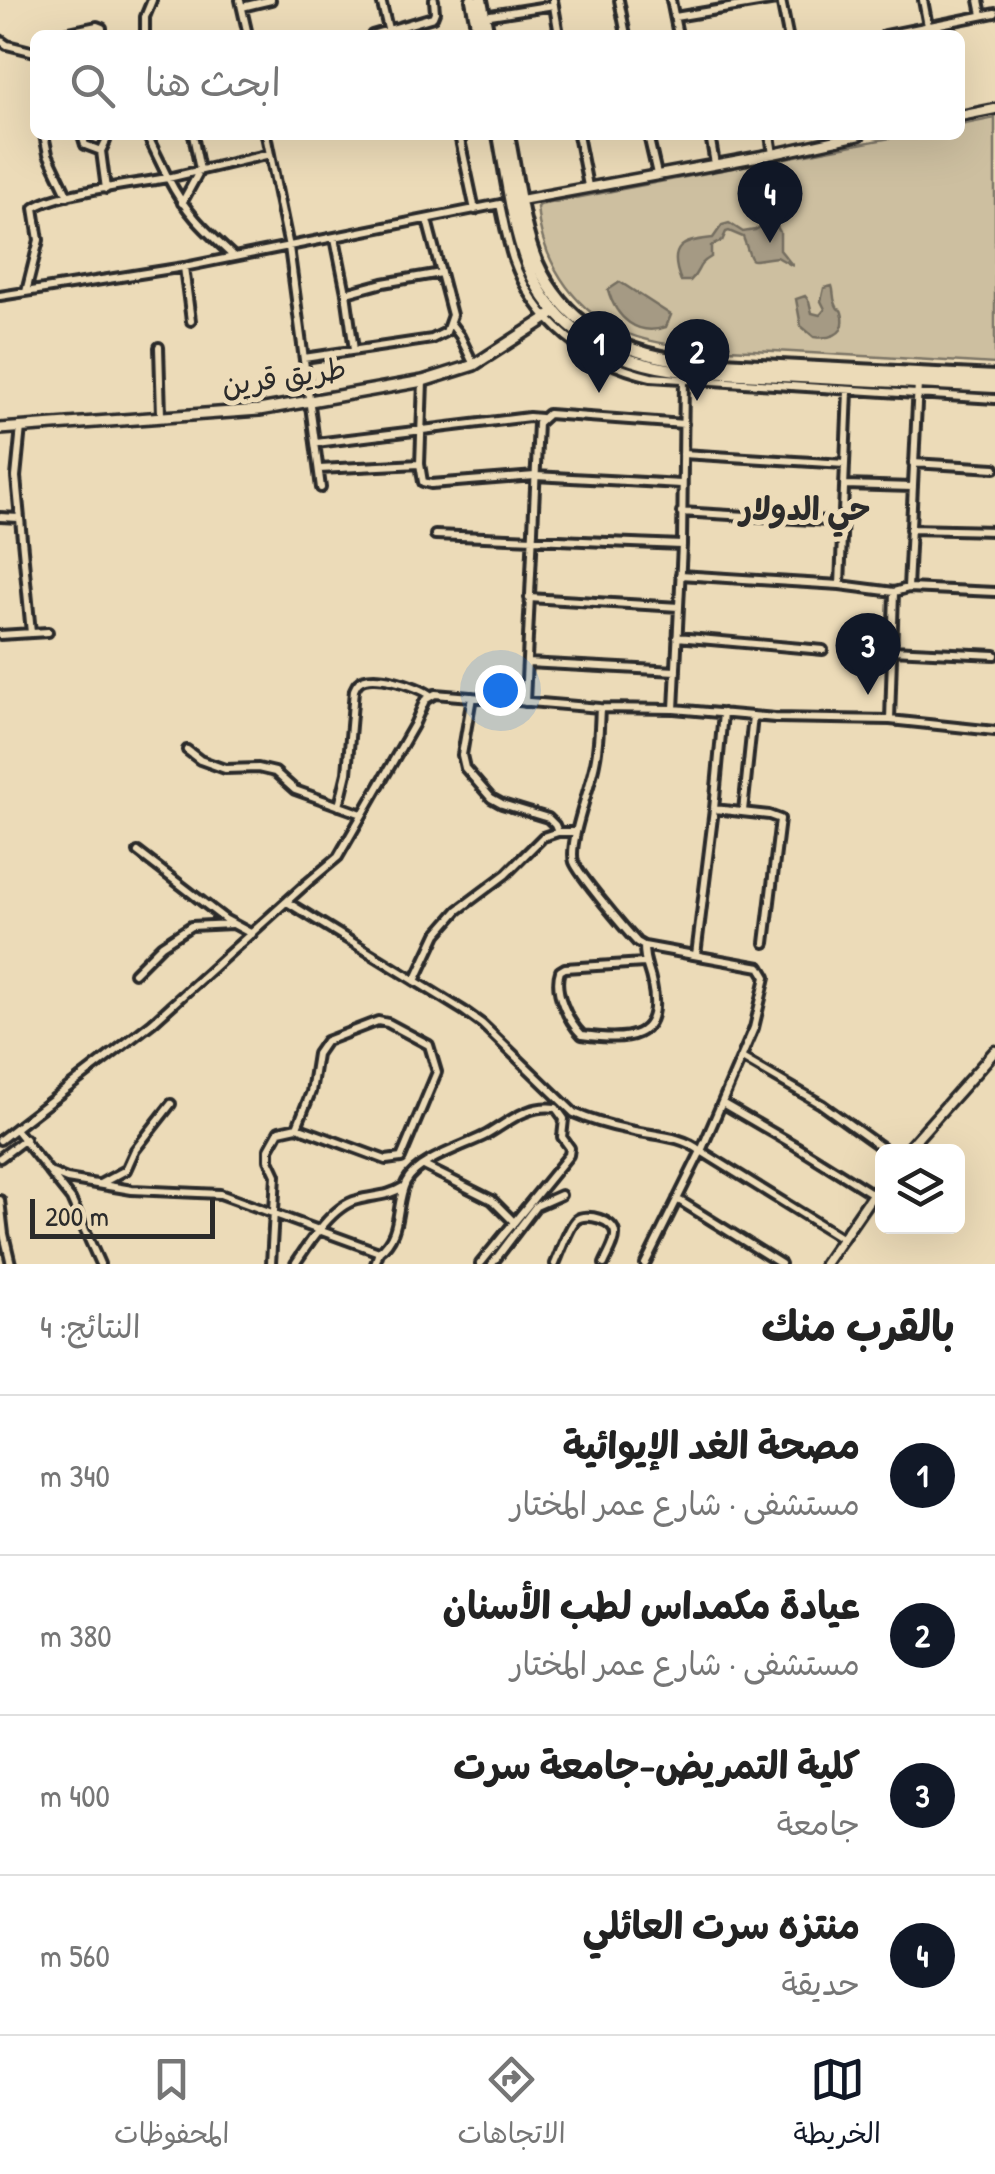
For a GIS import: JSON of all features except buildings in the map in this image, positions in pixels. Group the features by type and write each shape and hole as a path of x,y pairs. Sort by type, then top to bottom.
{"main road":[{"path":"472,0 478,30"},
{"path":"481,0 487,30"},
{"path":"500,140 519,257 551,316 580,334 600,354 684,371 918,389 995,387"},
{"path":"508,140 511,202 537,263 566,306 607,340 632,351 685,361 995,377"},
{"name":"طريق قرين","path":"0,428 259,410 422,380 474,366 551,316"}],"street":[{"path":"145,30 152,0"},
{"path":"247,30 241,3 271,0"},
{"path":"381,0 388,30"},
{"path":"398,30 433,18 434,0"},
{"path":"619,0 625,30"},
{"path":"672,0 677,30"},
{"path":"675,17 778,0 787,30"},
{"path":"923,0 928,26"},
{"path":"979,0 982,16"},
{"path":"484,16 554,2 558,30"},
{"path":"914,30 995,13"},
{"path":"938,24 939,30"},
{"path":"78,30 97,26 102,30"},
{"path":"0,40 30,51"},
{"path":"965,115 995,109"},
{"path":"45,140 68,196"},
{"path":"84,140 85,145 101,151"},
{"path":"106,140 101,151 106,189"},
{"path":"149,140 182,204 234,257"},
{"path":"182,204 200,170 194,140"},
{"path":"267,140 289,247 322,488"},
{"path":"460,140 475,210"},
{"path":"579,140 588,186"},
{"path":"649,140 657,174"},
{"path":"711,140 715,164"},
{"path":"771,140 774,154"},
{"path":"0,296 184,267 588,186 774,154 825,140"},
{"path":"26,292 39,240 34,208 39,204 270,154"},
{"path":"427,220 451,307 451,324 474,366"},
{"path":"335,238 354,350"},
{"path":"184,267 191,321"},
{"path":"346,293 441,273"},
{"path":"304,358 441,336 451,324"},
{"path":"159,347 161,416"},
{"path":"600,354 625,371 652,377 848,391 918,389 995,400"},
{"path":"422,380 423,482 535,476 682,484"},
{"path":"674,709 682,545 684,380"},
{"path":"908,588 918,389"},
{"path":"840,585 848,391"},
{"path":"526,702 538,423 548,414 684,424"},
{"path":"316,443 529,416 541,418"},
{"path":"22,426 16,477 31,633"},
{"path":"683,454 846,464"},
{"path":"914,463 995,468"},
{"path":"319,470 420,464"},
{"path":"845,485 913,487"},
{"path":"681,512 844,522"},
{"path":"0,517 19,518"},
{"path":"910,529 995,531"},
{"path":"435,535 682,545"},
{"path":"680,574 894,592 908,588 995,592"},
{"path":"890,720 894,592"},
{"path":"529,598 679,607"},
{"path":"0,635 48,632"},
{"path":"677,637 823,650"},
{"path":"892,650 995,655"},
{"path":"527,663 676,671"},
{"path":"340,806 354,690 362,680 409,684 430,696 753,716 890,720 995,731"},
{"path":"0,1140 152,1023 338,856 430,696"},
{"path":"472,697 462,755 465,768 491,798 548,818 558,832"},
{"path":"600,708 596,760 572,850 576,866 632,938 644,946 760,967 766,982 754,1028 702,1151 644,1264"},
{"path":"696,955 723,714"},
{"path":"743,812 753,716"},
{"path":"188,750 200,760 224,769 275,772 296,790 362,814"},
{"path":"714,809 775,816 780,822 765,944"},
{"path":"415,981 426,952 446,921 506,874 542,837 576,832"},
{"path":"138,852 252,934"},
{"path":"287,902 482,1024 574,1113 618,1128 688,1142 843,1239"},
{"path":"134,973 162,945 191,926 233,924"},
{"path":"644,946 644,963 654,998 654,1014 648,1029 628,1036 582,1036 560,993 560,971 644,963"},
{"path":"271,1264 276,1175 268,1160 278,1131 297,1127 386,1160 401,1158 437,1072 430,1045 378,1021 326,1040 317,1054 311,1092 297,1127"},
{"path":"913,1144 995,1052"},
{"path":"742,1058 821,1104 877,1144"},
{"path":"722,1103 872,1194"},
{"path":"98,1184 126,1170 135,1150 171,1104"},
{"path":"375,1264 379,1252 392,1237 404,1186 412,1174 524,1112 556,1108 564,1120 562,1137 570,1148 568,1155 480,1264"},
{"path":"16,1130 78,1211 100,1264"},
{"path":"0,1158 24,1140"},
{"path":"424,1166 492,1200 514,1222"},
{"path":"52,1173 67,1179 166,1193 220,1194 379,1252"},
{"path":"295,1264 331,1214 352,1201 386,1196 404,1186"},
{"path":"825,1264 875,1190"},
{"path":"492,1264 536,1206 561,1194"},
{"path":"677,1199 780,1264"},
{"path":"0,1200 11,1264"},
{"path":"556,1264 572,1224 588,1217 610,1224 615,1231 604,1264"}],"shaded area":[{"path":"995,118 995,364 694,347 634,336 600,319 572,293 552,262 540,226 539,205 880,140 965,140 965,124"},
{"path":"729,223 743,232 767,223 776,225 780,250 793,266 777,257 752,260 743,237 729,231 722,241 711,246 711,257 690,281 681,281 676,260 680,248 713,238 722,225"},
{"path":"620,282 671,315 666,327 637,327 622,317 608,290"},
{"path":"832,286 843,317 842,328 830,337 814,337 801,326 796,299 805,296 812,313 820,315 825,309 821,301 824,288"}],"place":[{"name":"منتزه سرت العائلي","path":"770,243"},
{"name":"مصحة الغد الإيوائية","path":"599,393"},
{"name":"عيادة مكمداس لطب الأسنان","path":"697,401"},
{"name":"كلية التمريض-جامعة سرت","path":"868,695"}],"district":[{"name":"حي الدولار","path":"805,509"}]}
